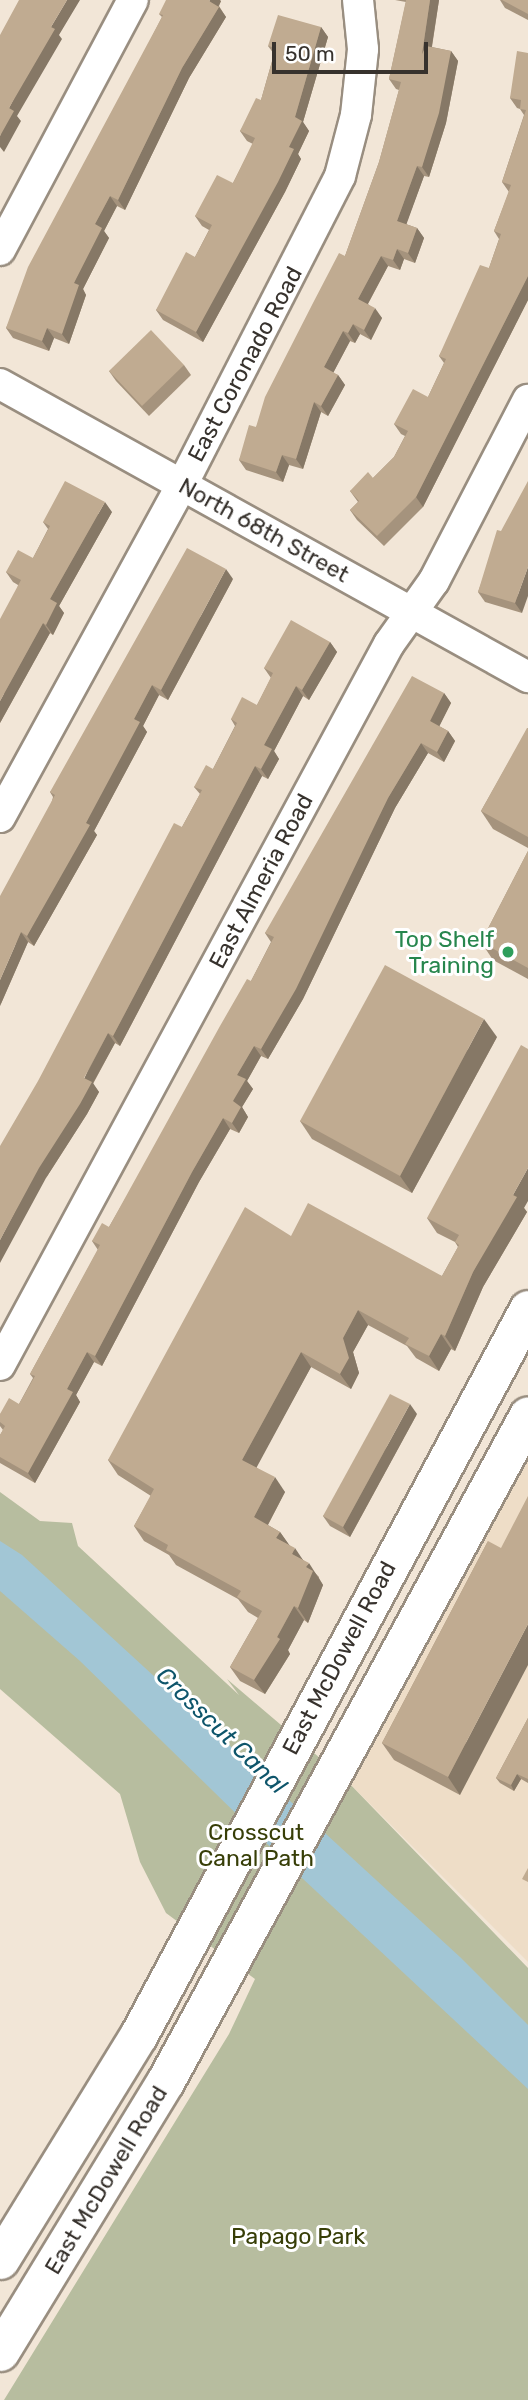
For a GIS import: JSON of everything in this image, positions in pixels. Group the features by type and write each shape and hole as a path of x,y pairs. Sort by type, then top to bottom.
{"main road":[{"name":"East McDowell Road","path":"0,2260 138,2036 528,1309"},
{"name":"East McDowell Road","path":"0,2352 165,2082 528,1415"},
{"path":"0,2322 66,2248"}],"street":[{"path":"0,250 132,0"},
{"name":"East Coronado Road","path":"0,817 182,485 340,176 356,115 362,62 358,0"},
{"name":"North 68th Street","path":"0,384 528,677"},
{"name":"East Almeria Road","path":"0,1365 389,644 435,581 528,400"}],"shaded area":[{"path":"528,1452 528,1962 347,1781"}],"green space":[{"path":"0,1492 40,1521 72,1523 78,1546 239,1695 227,1679 347,1781 528,1968 528,2400 4,2400 229,2034 255,1979 166,1913 140,1862 120,1794 0,1689"}],"water":[{"path":"0,1541 22,1555 460,1957 528,2025 528,2089 302,1878 80,1661 0,1591"}],"building":[{"path":"19,0 67,0 51,27 55,29 9,108 14,111 0,136 0,35"},
{"path":"166,0 210,0 219,7 182,68 118,200 110,196 95,224 102,228 74,283 79,285 62,334 47,328 42,341 6,328 28,267 163,15 159,14"},
{"path":"406,0 430,0 422,54 426,46 451,51 439,113 422,167 417,166 397,221 417,228 408,253 397,249 393,260 381,256 358,299 375,308 364,330 353,324 348,333 343,331 324,367 338,375 321,406 314,402 296,459 282,455 276,472 239,460 249,425 256,427 265,397 339,253 345,256 379,162 401,82 389,79"},
{"path":"502,0 528,0 528,14"},
{"path":"278,15 321,27 295,117 302,121 289,147 294,149 278,182 196,332 156,310 186,252 195,257 212,225 195,216 217,175 233,183 255,138 240,131 256,98 261,100 276,48 268,46"},
{"path":"517,51 528,53 528,276 416,497 377,536 350,510 359,501 350,491 368,472 373,478 394,457 408,431 394,424 413,389 428,397 446,359 439,356 480,265 489,268 501,234 494,231 511,185 502,182 526,110 520,109 521,100 510,98"},
{"path":"151,330 184,365 142,406 109,371"},
{"path":"65,481 105,502 50,599 57,603 46,625 43,623 0,701 0,619 21,580 6,572 18,550 33,558 50,526 43,522"},
{"path":"528,481 528,567 515,603 478,592 497,530 501,531"},
{"path":"187,548 226,569 161,690 152,685 134,719 140,722 86,823 90,825 27,936 21,932 0,980 0,896 55,795 50,792"},
{"path":"291,620 330,642 302,690 296,686 264,745 272,749 261,769 255,766 113,1036 108,1033 84,1078 92,1082 39,1168 0,1240 0,1146 38,1081 174,823 182,827 202,790 194,787 206,765 213,769 237,723 231,719 242,697 257,705 273,673 264,668"},
{"path":"412,676 444,693 430,721 448,731 437,752 421,743 388,798 296,989 261,1049 254,1046 237,1075 246,1079 233,1101 241,1107 232,1123 223,1118 95,1356 87,1352 67,1389 73,1392 28,1473 0,1457 0,1435 5,1426 0,1422 0,1414 9,1398 19,1404 35,1376 30,1374 100,1245 92,1241 102,1223 109,1227 247,979 251,981 274,937 265,933"},
{"path":"528,728 528,837 481,811"},
{"path":"528,851 528,968 481,942"},
{"path":"385,965 484,1019 400,1176 300,1121"},
{"path":"521,1045 528,1049 528,1168 513,1195 517,1197 473,1272 445,1336 441,1334 429,1356 405,1344 409,1338 358,1310 343,1338 349,1358 340,1374 301,1352 242,1460 275,1477 254,1517 280,1532 276,1538 295,1548 292,1554 309,1563 306,1567 313,1571 298,1608 294,1606 277,1637 280,1639 254,1680 230,1667 262,1611 237,1597 241,1591 166,1550 168,1545 134,1526 154,1489 108,1460 245,1207 291,1236 308,1203 442,1276 459,1245 455,1242 459,1235 427,1218"},
{"path":"390,1394 410,1404 343,1527 323,1516"},
{"path":"528,1496 528,1624 448,1777 382,1743 488,1541 501,1548"},
{"path":"528,1718 528,1779 517,1774 511,1785 496,1778"},
{"path":"528,1868 528,1882 522,1879"}],"place":[{"name":"Top Shelf Training","path":"508,952"}],"water label":[{"name":"Crosscut Canal","path":"221,1731"}],"park label":[{"name":"Crosscut Canal Path","path":"256,1845"},
{"name":"Papago Park","path":"298,2236"}]}
